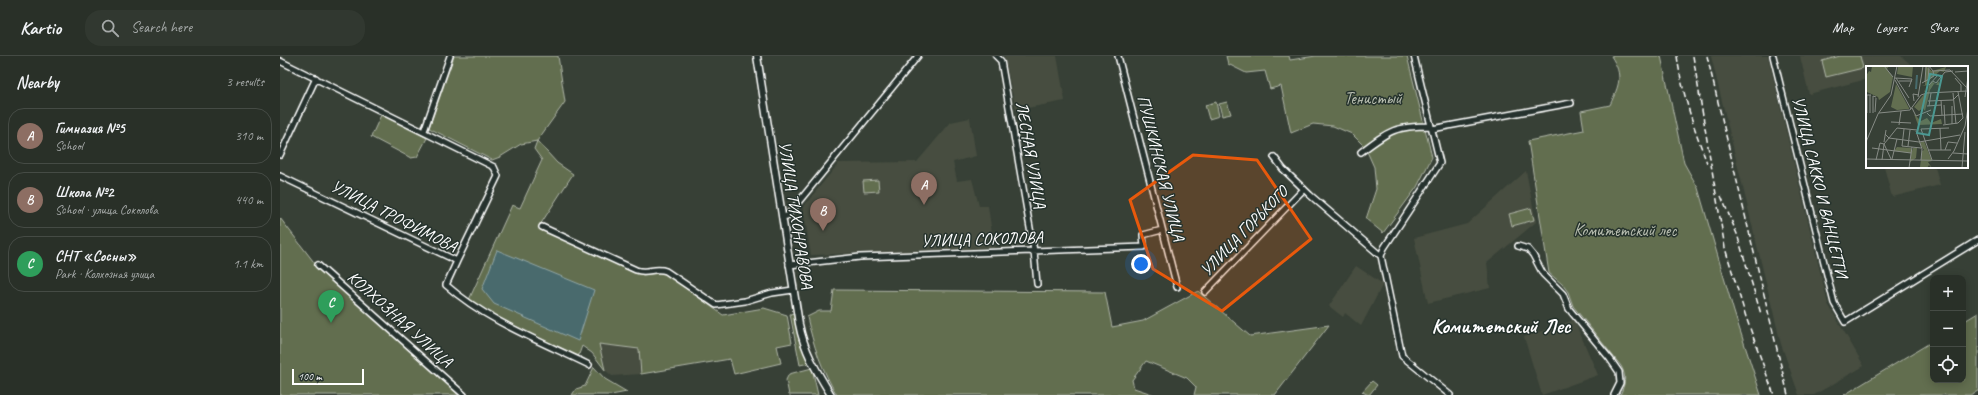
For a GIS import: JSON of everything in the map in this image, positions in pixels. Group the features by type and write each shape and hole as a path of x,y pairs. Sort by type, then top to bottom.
{"main road":[{"name":"УЛИЦА ТИХОНРАВОВА","path":"757,56 802,341 813,366 831,395"}],"street":[{"path":"424,131 450,56"},
{"path":"782,217 787,216 918,56"},
{"name":"ЛЕСНАЯ УЛИЦА","path":"996,56 1000,61 1034,251 1036,284"},
{"name":"ПУШКИНСКАЯ УЛИЦА","path":"1118,56 1177,287"},
{"path":"1414,56 1440,163 1384,248 1381,256 1402,356 1450,395"},
{"name":"УЛИЦА САККО И ВАНЦЕТТИ","path":"1773,56 1834,303 1845,322 1978,240"},
{"path":"280,61 424,131 492,166 498,172 498,176 457,261"},
{"path":"280,155 316,78"},
{"path":"1361,152 1388,132 1408,126 1432,127 1570,103"},
{"path":"1274,157 1304,189 1381,256"},
{"name":"УЛИЦА ТРОФИМОВА","path":"280,176 457,261 446,285 465,302 504,324 589,365"},
{"name":"УЛИЦА ГОРЬКОГО","path":"1205,292 1304,189"},
{"path":"542,227 636,270 642,272 660,269 666,271 716,305 738,303 772,293 793,290"},
{"name":"УЛИЦА СОКОЛОВА","path":"789,265 860,257 1144,246 1143,235 1162,230"},
{"path":"1518,246 1528,249 1533,255 1543,274 1563,294 1569,309 1619,372 1620,383 1614,395"},
{"name":"КОЛХОЗНАЯ УЛИЦА","path":"318,265 464,395"}],"highlighted area":[{"path":"1193,155 1257,160 1311,239 1222,311 1153,269 1130,200"}],"shaded area":[{"path":"1004,56 1057,56 1065,101 1016,110"},
{"path":"1711,56 1768,56 1828,304 1864,366 1814,395 1799,395 1781,344"},
{"path":"1800,56 1901,56 1913,66 1866,66 1866,79 1809,94"},
{"path":"970,118 976,156 953,162 957,181 972,179 979,206 988,206 994,248 811,255 803,207 839,163 917,162 951,122"},
{"path":"792,156 797,189 788,190 784,157"},
{"path":"1884,168 1935,168 1940,185 1892,197"},
{"path":"1526,171 1536,222 1487,263 1490,288 1428,303 1414,238 1467,224"},
{"path":"1356,266 1383,284 1361,326 1345,313 1343,317 1329,306"},
{"path":"1574,320 1598,375 1542,395 1524,337"},
{"path":"598,344 640,349 641,374 612,376 605,370"}],"green space":[{"path":"454,56 558,56 565,102 537,141 521,144 500,157 492,160 429,128"},
{"name":"Тенистый","path":"1226,56 1289,56 1290,60 1316,56 1407,56 1432,157 1417,187 1383,233 1366,219 1376,189 1374,167 1365,147 1352,134 1333,126 1313,124 1291,133 1281,86 1270,89 1265,71 1246,73 1228,64"},
{"name":"Комитетский лес","path":"1611,56 1661,56 1684,163 1698,188 1734,312 1761,395 1620,395 1625,380 1621,366 1573,306 1568,292 1562,284 1549,273 1528,141 1584,130 1581,111 1610,105 1616,92 1619,80 1618,69"},
{"path":"1840,56 1860,56 1863,68 1826,77 1822,61"},
{"path":"1216,102 1219,116 1209,119 1205,105"},
{"path":"1227,102 1231,114 1222,116 1219,104"},
{"path":"381,115 427,138 417,157 411,158 371,137"},
{"path":"537,141 557,163 573,174 540,225 643,275 663,272 723,315 764,308 787,315 792,343 777,346 781,363 734,374 730,359 641,374 639,349 599,344 605,370 592,353 582,346 578,357 468,302 512,205 520,208 542,160 534,149"},
{"path":"878,180 879,191 864,192 863,181"},
{"path":"1531,208 1534,220 1512,226 1509,214"},
{"path":"280,218 320,270 460,395 280,395"},
{"path":"834,290 1105,292 1112,327 1143,321 1198,291 1250,336 1329,325 1275,395 1194,395 1196,387 1187,378 1146,361 1132,380 1134,388 1155,395 837,395 819,357 807,317 819,311 831,311"},
{"path":"794,313 800,343 809,363 800,365 790,314"},
{"path":"1978,313 1978,391 1970,395 1844,395 1930,343 1930,383 1966,383 1966,320"},
{"path":"594,367 605,379 627,392 611,395 572,395 576,389 585,386"},
{"path":"812,368 818,395 789,395 786,380 789,374"},
{"path":"1372,381 1377,385 1369,395 1362,392"}],"water":[{"path":"497,250 594,290 578,341 494,304 482,289"}],"railway":[{"path":"1677,56 1689,110 1707,163"},
{"path":"1693,56 1725,248 1746,317 1774,395"},
{"path":"1707,56 1788,395"},
{"path":"1721,196 1737,234 1761,314"}],"place":[{"name":"Гимназия №5","path":"924,205"},
{"name":"Школа №2","path":"823,231"},
{"name":"СНТ «Сосны»","path":"331,323"}],"district":[{"name":"Комитетский Лес","path":"1501,326"}]}
